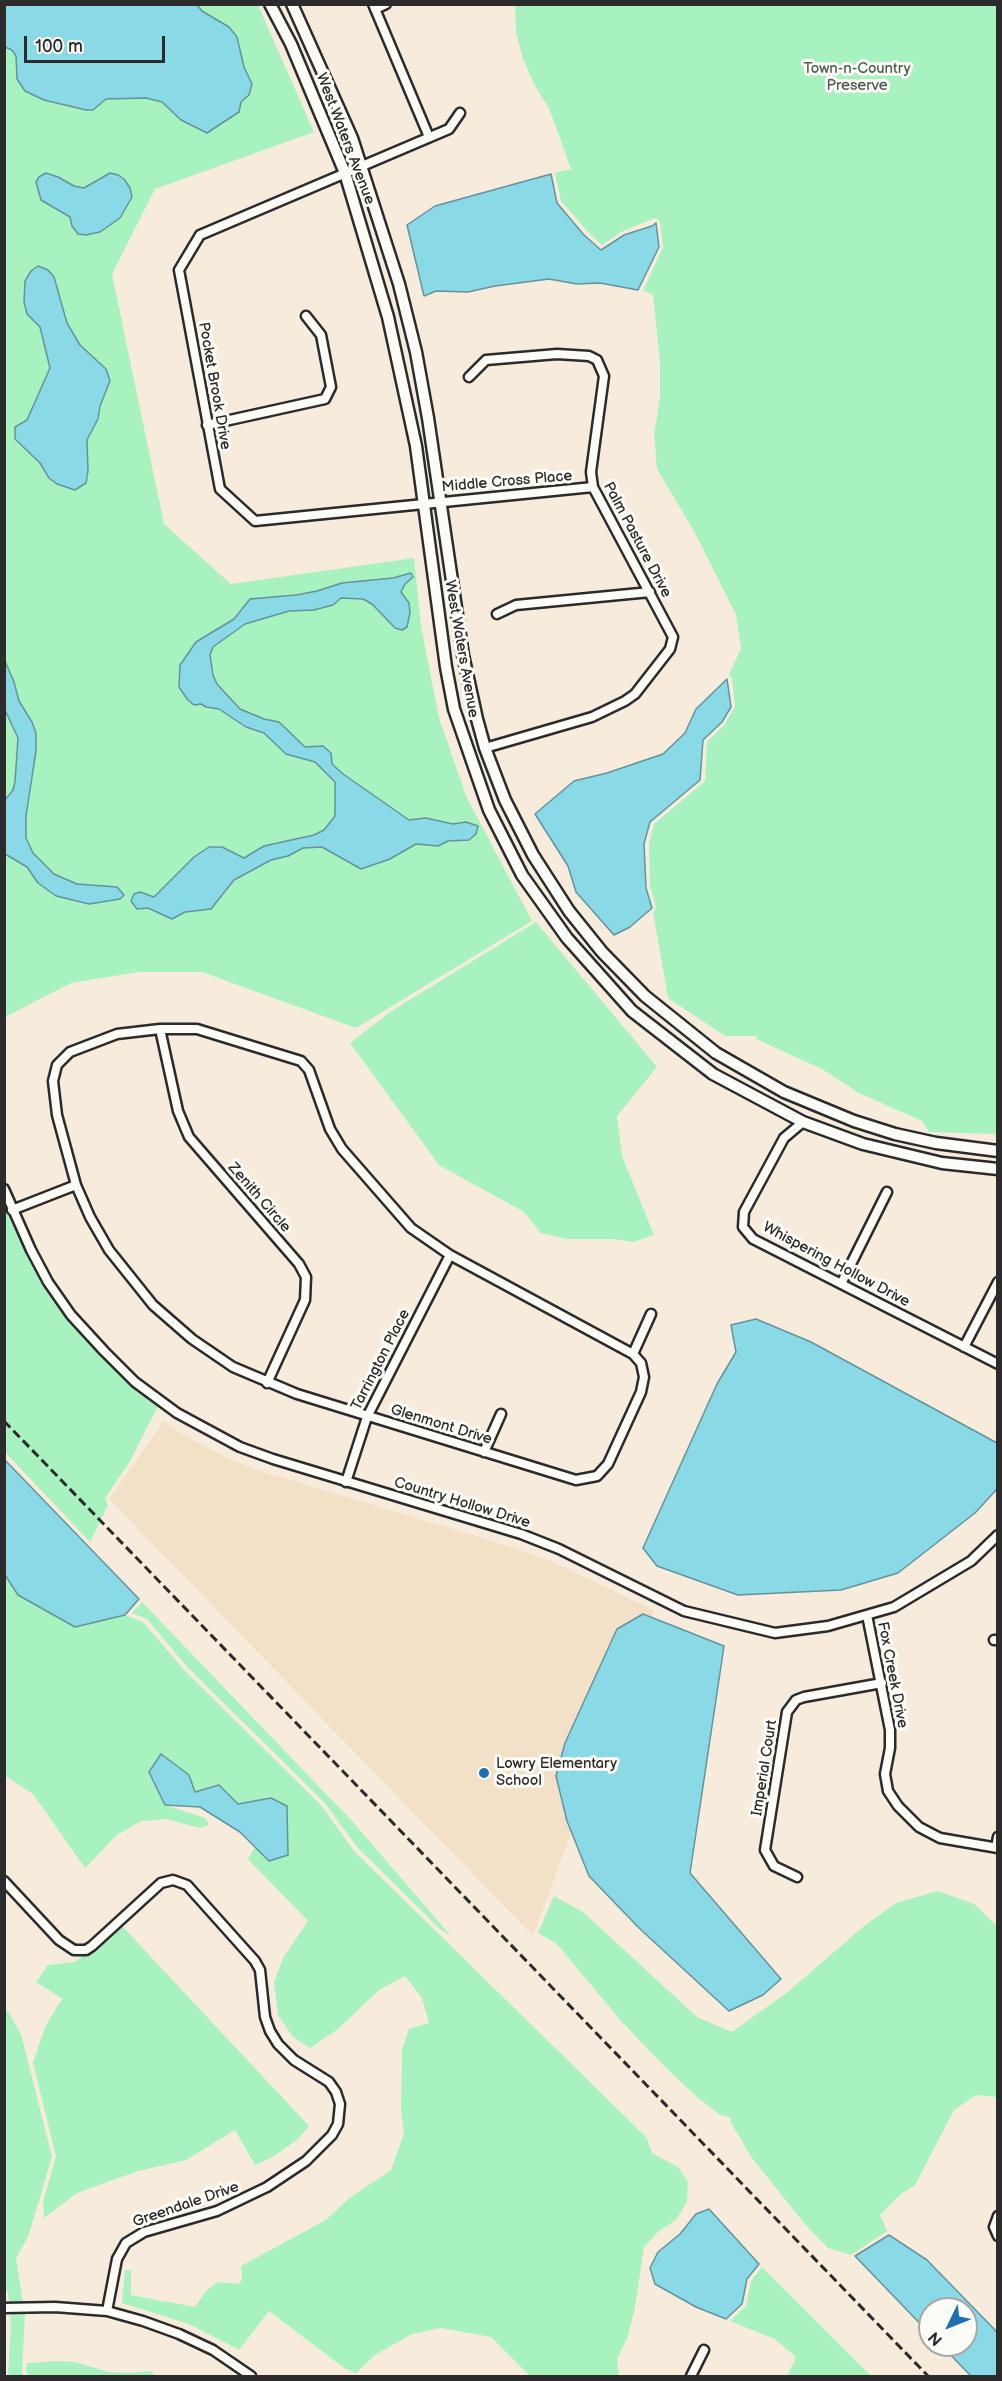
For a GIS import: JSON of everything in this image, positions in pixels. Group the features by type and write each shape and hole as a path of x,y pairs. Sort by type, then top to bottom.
{"street":[{"name":"West Waters Avenue","path":"270,4 291,44 345,172 387,317 414,437 454,709 489,810 522,875 567,938 632,1011 713,1074 803,1122 863,1144 942,1163 998,1169"},
{"name":"West Waters Avenue","path":"292,4 352,138 399,284 416,352 441,501 463,655 485,748 506,800 533,855 569,911 602,952 674,1022 716,1053 784,1092 854,1121 895,1134 936,1143 998,1151"},
{"path":"386,4 374,7 429,137"},
{"name":"Pocket Brook Drive","path":"423,503 255,522 220,489 179,270 200,235 449,129 460,114"},
{"path":"207,425 325,399 331,387 321,335 306,316"},
{"name":"Palm Pasture Drive","path":"469,377 486,360 557,354 589,356 597,360 604,376 591,472 593,487 673,637 670,650 635,694 625,701 592,717 485,748"},
{"name":"Middle Cross Place","path":"423,503 593,487"},
{"path":"497,614 516,605 650,592"},
{"name":"Glenmont Drive","path":"160,1029 197,1029 301,1061 309,1070 330,1128 342,1149 411,1228 450,1255 633,1354 641,1363 644,1377 641,1392 608,1464 597,1476 576,1480 367,1417 267,1383 225,1362 192,1340 153,1305 109,1250 90,1217 76,1185 57,1115 53,1080 57,1065 70,1053 117,1034 160,1029"},
{"name":"Zenith Circle","path":"160,1029 178,1111 189,1137 299,1264 306,1277 305,1300 267,1383"},
{"name":"Whispering Hollow Drive","path":"803,1122 784,1137 744,1212 743,1227 753,1239 998,1364"},
{"path":"12,1210 76,1185"},
{"name":"Country Hollow Drive","path":"4,1189 48,1282 71,1315 135,1382 177,1413 240,1447 346,1482 521,1534 559,1549 684,1611 775,1633 828,1626 894,1606 971,1561 998,1535"},
{"path":"841,1284 887,1192"},
{"name":"Tarrington Place","path":"346,1482 367,1417 450,1255"},
{"path":"964,1347 998,1282"},
{"path":"633,1354 651,1314"},
{"path":"484,1452 501,1414"},
{"name":"Fox Creek Drive","path":"867,1615 890,1730 890,1748 885,1774 888,1791 898,1806 919,1827 940,1838 997,1848"},
{"name":"Imperial Court","path":"797,1877 774,1866 765,1850 787,1712 796,1700 804,1696 882,1683"},
{"path":"997,1848 998,1837"},
{"name":"Greendale Drive","path":"4,1881 67,1948 80,1950 92,1946 161,1883 173,1880 187,1885 255,1961 260,1970 265,2017 278,2044 294,2060 329,2082 340,2104 338,2124 332,2135 306,2161 267,2187 218,2211 144,2232 126,2243 117,2259 107,2311"},
{"path":"998,2216 994,2227 998,2236"},
{"path":"4,2308 55,2307 107,2311 142,2320 213,2350 251,2376"},
{"path":"691,2376 704,2350"}],"shaded area":[{"name":"Lowry Elementary School","path":"164,1421 179,1432 223,1456 254,1469 512,1547 553,1562 654,1610 533,1936 109,1499"}],"green space":[{"path":"5,5 258,5 314,132 155,189 112,274 164,524 231,584 414,558 421,626 439,718 467,798 532,921 356,1028 202,972 139,972 71,983 5,1017"},
{"name":"Town-n-Country Preserve","path":"515,5 997,5 997,1134 929,1132 922,1121 859,1093 822,1069 756,1039 757,1036 725,1036 668,998 653,912 656,907 650,886 649,844 654,824 705,781 707,742 724,725 735,707 732,678 729,675 741,648 736,615 695,533 657,469 654,434 660,398 660,363 653,294 643,291 663,247 660,221 655,218 623,231 602,245 561,201 555,173 571,169 549,108 535,86 523,59 516,32"},
{"path":"536,922 657,1067 617,1116 622,1156 654,1235 633,1242 614,1239 567,1239 541,1233 524,1212 439,1165 350,1043 390,1012"},
{"path":"4,1205 26,1253 44,1285 67,1318 131,1386 158,1406 129,1463 105,1498 108,1505 90,1542 5,1452"},
{"path":"4,1575 18,1595 75,1627 125,1615 143,1622 185,1671 321,1805 354,1851 647,2138 652,2153 678,2167 688,2182 687,2201 676,2220 659,2231 644,2247 635,2307 628,2336 617,2359 619,2376 530,2376 491,2337 441,2328 412,2334 375,2355 356,2373 344,2368 269,2311 239,2350 189,2324 122,2303 125,2270 131,2271 131,2295 195,2307 206,2291 218,2282 238,2284 242,2280 241,2266 326,2220 348,2199 391,2170 404,2133 401,2110 402,2049 409,2029 429,2023 422,1998 405,1976 379,1990 338,2029 310,2048 293,2037 278,2015 274,1982 283,1958 308,1921 248,1859 255,1847 269,1861 287,1806 271,1798 238,1804 195,1792 189,1775 165,1805 205,1818 209,1825 200,1828 166,1819 141,1821 117,1835 85,1868 33,1794 5,1776"},
{"path":"142,1602 351,1820 451,1936 440,1929 358,1848 324,1802 188,1668 147,1619 132,1613"},
{"path":"938,1891 974,1904 997,1926 997,2097 976,2095 954,2110 915,2185 901,2194 880,2215 887,2231 851,2255 828,2248 804,2223 752,2158 731,2123 731,2118 719,2114 666,2068 621,2021 557,1944 538,1933 554,1896 583,1912 697,2017 732,2032 789,1991 864,1926 896,1903"},
{"path":"122,1926 309,2126 298,2139 271,2158 255,2165 235,2130 186,2160 138,2171 77,2193 44,2218 43,2202 56,2156 33,2063 45,2027 63,1999 36,1982 48,1965 75,1962"},
{"path":"4,2005 21,2034 52,2157 28,2237 16,2258 25,2315 22,2373 24,2376 8,2376 11,2321 8,2292 4,2285"},
{"path":"762,2267 871,2376 787,2376 796,2357 775,2339 730,2321 746,2306 751,2281"},
{"path":"75,2362 108,2372 150,2371 156,2376 29,2376 26,2371 27,2363"}],"water":[{"path":"4,5 197,5 202,11 229,27 237,37 244,67 252,84 249,95 241,102 239,112 207,133 181,120 162,102 146,98 106,99 93,110 44,100 25,91 17,79 16,56 12,50 5,47"},
{"path":"46,173 74,186 84,188 110,173 118,175 130,188 132,197 120,218 100,232 78,234 72,226 70,217 41,200 36,182"},
{"path":"551,174 557,203 584,235 601,250 624,235 656,223 659,247 638,290 600,283 577,284 549,279 468,292 436,291 424,296 407,225 435,206"},
{"path":"38,266 48,270 54,277 67,323 80,345 106,369 110,381 100,406 98,419 87,440 86,483 75,490 57,484 49,478 40,463 15,439 15,427 27,420 50,368 40,327 27,314 24,302 25,281 31,271"},
{"path":"411,573 413,577 405,584 401,592 409,603 410,613 407,627 402,630 395,628 372,604 363,599 341,598 333,605 314,610 289,611 245,624 213,647 210,655 213,675 217,684 240,709 264,719 279,722 305,747 323,746 331,753 332,764 343,774 409,820 426,818 453,824 466,822 478,826 476,834 469,840 448,841 438,846 416,844 390,859 361,869 322,847 303,848 288,856 271,860 234,880 211,909 185,912 172,919 148,908 137,909 131,901 134,894 140,892 154,897 194,857 209,847 222,847 244,858 264,846 314,835 324,830 335,816 335,782 315,762 286,754 264,733 246,727 219,709 201,704 194,705 187,699 179,687 180,665 196,642 234,619 250,599 296,595 342,583 393,578"},
{"path":"5,661 19,701 36,733 36,751 26,816 26,838 33,853 54,874 77,884 117,887 124,895 120,899 89,904 56,896 38,883 27,867 5,854 5,800 13,790 15,781 18,738 5,710"},
{"path":"727,679 731,707 722,722 703,740 700,780 650,822 644,844 646,888 652,908 630,927 614,935 576,892 568,866 535,814 574,781 607,773 663,754 685,733 696,709"},
{"path":"756,1319 811,1342 997,1443 997,1489 975,1513 898,1573 841,1590 738,1595 657,1566 643,1548 717,1384 736,1352 731,1325"},
{"path":"4,1459 139,1599 125,1615 75,1627 18,1595 5,1575"},
{"path":"643,1614 724,1646 690,1873 781,1979 763,1995 729,2011 639,1928 589,1876 567,1821 556,1776 565,1743 617,1629"},
{"path":"161,1754 189,1775 195,1792 219,1785 238,1804 271,1798 287,1806 288,1855 269,1861 240,1832 200,1807 165,1805 149,1772"},
{"path":"709,2209 759,2264 747,2279 742,2304 726,2319 696,2307 655,2284 650,2268 658,2252 680,2234 696,2214"},
{"path":"889,2235 927,2260 963,2297 918,2297 918,2322 855,2256"},
{"path":"978,2312 997,2332 997,2376 971,2376 953,2357 978,2357"}],"railway":[{"path":"4,1421 928,2376"}],"place":[{"name":"Lowry Elementary School","path":"484,1773"}]}
